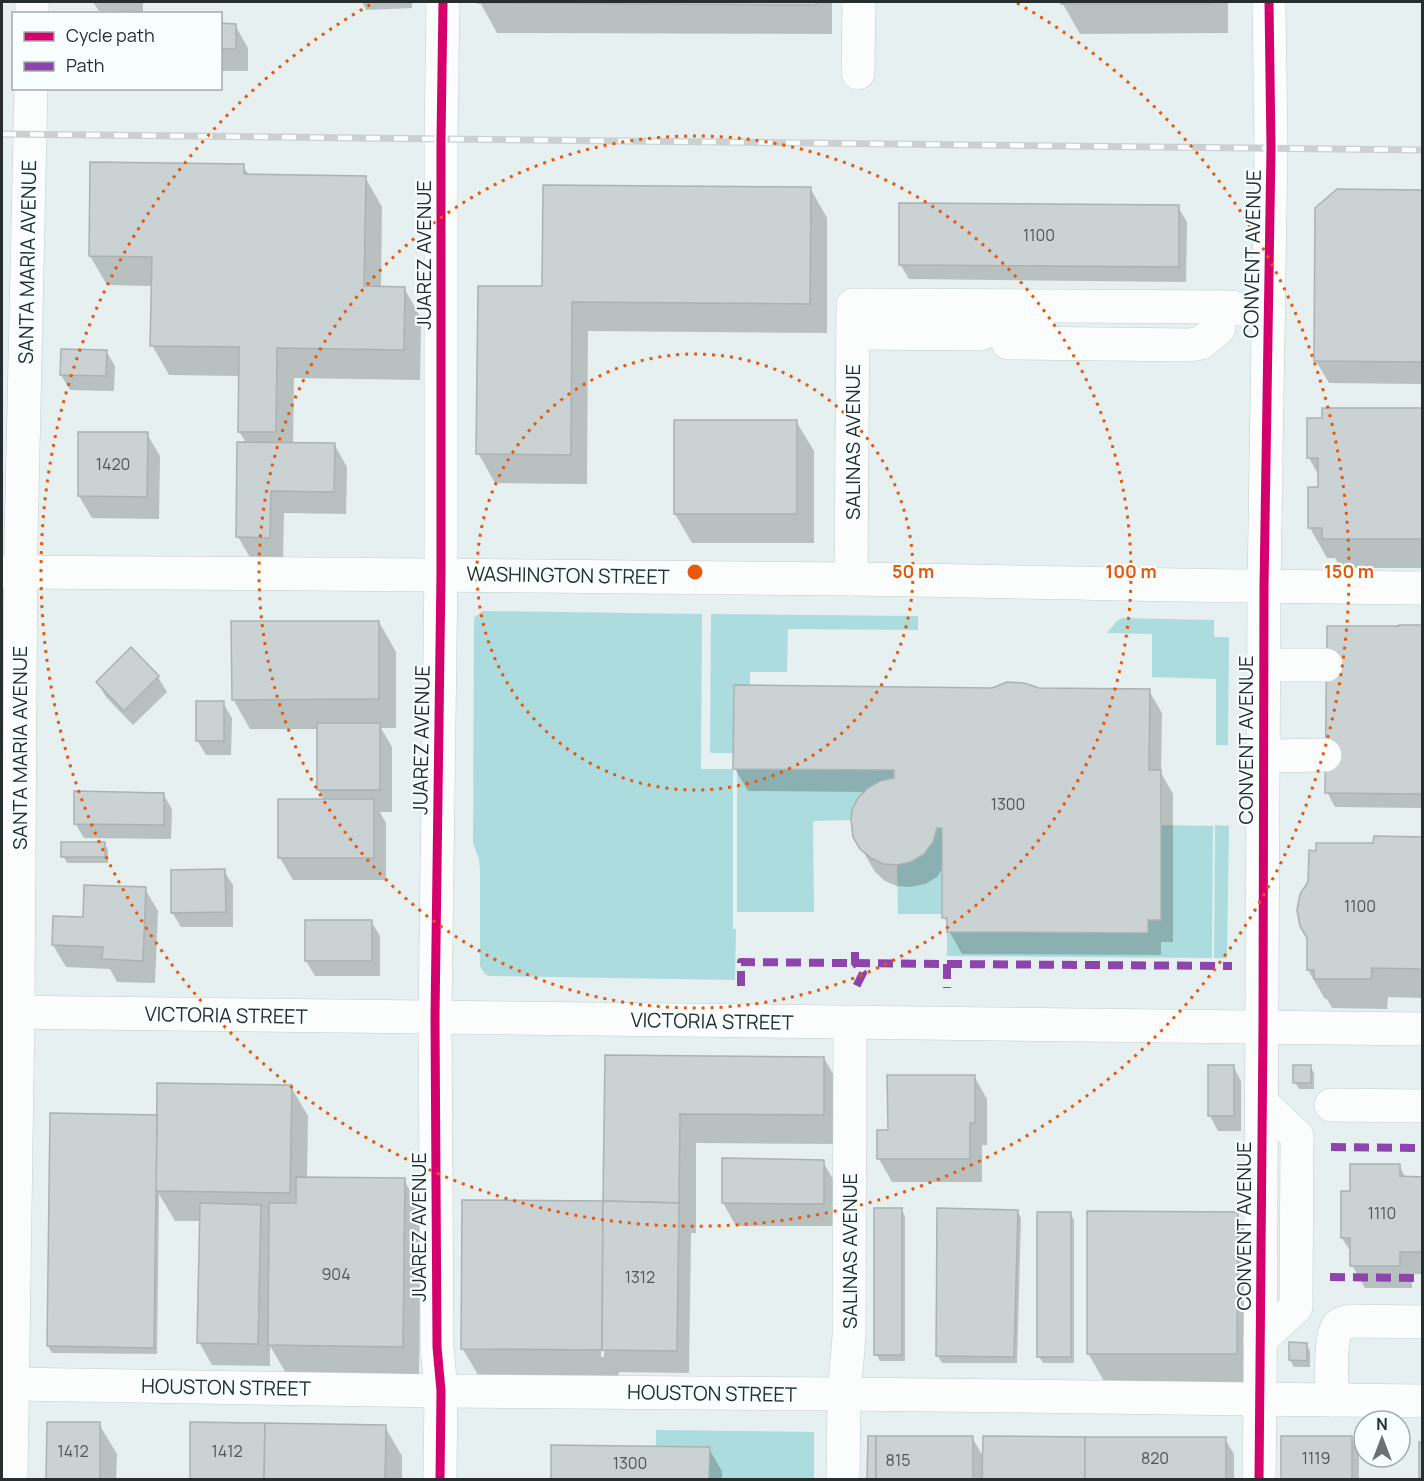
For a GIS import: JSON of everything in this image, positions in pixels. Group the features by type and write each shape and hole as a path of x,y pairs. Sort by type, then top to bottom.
{"main road":[{"name":"JUAREZ AVENUE","path":"440,1479 441,1391 437,1347 435,1017 441,573 443,2"},
{"path":"858,73 859,2"},
{"name":"CONVENT AVENUE","path":"1259,1479 1263,665 1271,148 1269,2"},
{"name":"SANTA MARIA AVENUE","path":"11,1479 6,1384 11,572 31,90"},
{"path":"853,319 1232,307 1269,316"},
{"path":"853,319 980,334 1005,325 1232,327 1269,316"},
{"name":"SALINAS AVENUE","path":"851,579 853,319"},
{"name":"WASHINGTON STREET","path":"11,572 441,573 1422,588"},
{"path":"1263,665 1326,665"},
{"path":"1263,756 1325,755"},
{"name":"VICTORIA STREET","path":"10,1012 1422,1029"},
{"name":"SALINAS AVENUE","path":"843,1479 844,1394 849,1337 850,1022"},
{"path":"1332,1105 1422,1106"},
{"path":"1332,1400 1332,1345 1333,1334 1337,1327 1351,1321 1422,1322"},
{"name":"HOUSTON STREET","path":"6,1384 1422,1401"}],"shaded area":[{"path":"482,611 702,614 701,769 733,769 735,980 489,976 485,974 480,966 479,859 473,843 474,618"},
{"path":"711,614 918,616 918,630 788,629 787,672 750,672 750,686 734,685 733,753 710,753"},
{"path":"1122,618 1214,620 1214,637 1229,637 1228,745 1216,745 1216,679 1152,677 1152,634 1107,633"},
{"path":"737,769 894,770 894,778 876,783 865,791 857,803 851,820 813,821 814,912 737,912"},
{"path":"1161,825 1213,826 1212,958 947,956 947,932 1148,933"},
{"path":"1215,825 1229,826 1227,958 1214,958"},
{"path":"937,828 942,828 942,914 898,914 897,865 923,854 931,843"},
{"path":"656,1430 814,1432 814,1479 709,1479 710,1447 656,1447"}],"building":[{"path":"816,2 816,5 478,3"},
{"path":"1061,2 1212,2 1212,4 1061,4"},
{"path":"222,23 236,24 236,49 222,49"},
{"path":"90,162 244,164 244,174 366,176 364,286 405,287 404,350 277,348 276,432 238,432 239,347 150,346 152,257 89,256"},
{"path":"543,185 811,187 810,304 572,302 571,455 476,454 478,286 542,286"},
{"path":"1337,189 1422,190 1422,362 1314,361 1315,208"},
{"path":"899,203 1179,205 1179,267 899,265"},
{"path":"61,349 107,350 106,376 60,375"},
{"path":"1322,408 1422,408 1422,539 1322,539 1322,528 1308,528 1308,487 1318,487 1318,458 1307,458 1307,418 1322,418"},
{"path":"674,420 797,420 797,514 674,514"},
{"path":"78,432 148,432 147,497 78,496"},
{"path":"237,442 335,443 334,492 271,491 270,538 236,537"},
{"path":"231,621 379,621 379,699 232,700"},
{"path":"1422,625 1422,794 1325,793 1327,626"},
{"path":"131,647 159,676 124,711 96,682"},
{"path":"1007,682 1024,683 1039,688 1150,689 1149,770 1161,770 1161,920 1148,920 1148,933 947,932 947,918 942,918 942,828 937,828 933,842 924,854 911,862 897,865 883,864 871,858 860,849 853,837 852,810 858,798 880,781 894,778 894,770 733,769 734,685 992,688"},
{"path":"196,701 224,701 224,741 196,741"},
{"path":"317,723 380,723 380,790 317,790"},
{"path":"74,791 164,793 164,825 74,824"},
{"path":"278,799 374,799 374,858 278,858"},
{"path":"1374,836 1422,837 1422,969 1372,968 1371,979 1314,979 1314,970 1307,970 1307,938 1300,926 1297,910 1300,894 1308,882 1309,850 1316,851 1316,843 1373,843"},
{"path":"61,842 105,842 105,857 61,857"},
{"path":"225,869 226,912 171,913 171,870"},
{"path":"84,885 146,887 143,961 102,959 103,947 52,945 53,916 83,917"},
{"path":"305,920 372,920 372,961 305,961"},
{"path":"605,1055 824,1057 824,1115 680,1114 679,1203 603,1201"},
{"path":"1208,1065 1234,1065 1234,1116 1208,1116"},
{"path":"1293,1065 1311,1065 1311,1083 1293,1083"},
{"path":"887,1075 975,1075 975,1123 970,1123 970,1159 877,1159 877,1130 888,1130"},
{"path":"157,1083 292,1085 290,1193 156,1191"},
{"path":"50,1113 157,1115 154,1348 47,1346"},
{"path":"722,1158 824,1160 824,1204 722,1203"},
{"path":"1350,1164 1400,1164 1400,1176 1422,1177 1422,1252 1400,1252 1400,1266 1350,1266 1350,1238 1341,1238 1341,1191 1350,1191"},
{"path":"296,1177 405,1178 403,1347 268,1345 269,1203 296,1203"},
{"path":"462,1200 603,1201 602,1350 461,1349"},
{"path":"603,1201 679,1203 677,1351 602,1350"},
{"path":"200,1203 261,1205 258,1344 197,1343"},
{"path":"874,1208 902,1208 902,1355 874,1355"},
{"path":"937,1208 1018,1210 1014,1357 936,1356"},
{"path":"1087,1211 1238,1212 1237,1354 1087,1354"},
{"path":"1037,1212 1071,1212 1071,1357 1037,1357"},
{"path":"1289,1342 1307,1343 1307,1361 1289,1360"},
{"path":"47,1422 100,1422 100,1480 46,1480"},
{"path":"190,1422 265,1423 264,1480 190,1480"},
{"path":"265,1423 386,1425 385,1480 264,1480"},
{"path":"868,1436 876,1436 876,1480 867,1480"},
{"path":"876,1436 973,1436 973,1480 876,1480"},
{"path":"983,1436 1085,1437 1085,1480 982,1480"},
{"path":"1281,1436 1352,1436 1352,1480 1281,1480"},
{"path":"1085,1437 1226,1437 1226,1480 1085,1480"},
{"path":"1419,1442 1422,1442 1422,1480 1419,1480"},
{"path":"551,1445 710,1447 709,1480 551,1480"}],"railway":[{"path":"2,134 1422,150"}],"marked path":[{"path":"855,952 855,963 863,973 856,987"},
{"path":"741,986 741,962 947,964 947,988"},
{"path":"947,964 1232,966"},
{"path":"1331,1147 1422,1148"},
{"path":"1330,1277 1422,1278"}],"cycle path":[{"path":"440,1480 441,1391 437,1347 435,1017 441,573 443,2"},
{"path":"1259,1480 1264,587 1271,148 1269,2"}]}
